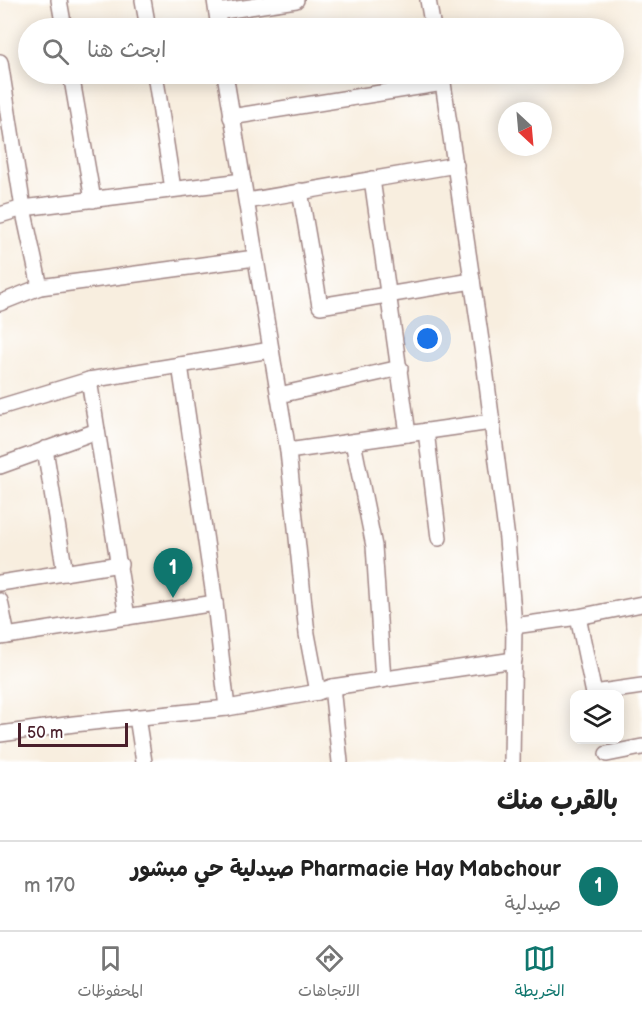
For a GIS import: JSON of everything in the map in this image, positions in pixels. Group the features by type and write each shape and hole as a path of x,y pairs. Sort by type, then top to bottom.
{"street":[{"path":"59,0 62,18"},
{"path":"143,0 146,18"},
{"path":"216,6 296,0"},
{"path":"428,0 431,18"},
{"path":"0,62 23,208 40,286"},
{"path":"73,84 93,200"},
{"path":"157,84 173,189"},
{"path":"226,84 288,451 308,634 325,690 340,762"},
{"path":"231,117 410,84"},
{"path":"443,84 507,539 514,626 512,762"},
{"path":"247,201 456,165"},
{"path":"372,179 408,434"},
{"path":"0,215 23,208 243,181"},
{"path":"300,192 320,306 472,281"},
{"path":"0,303 40,286 255,258"},
{"path":"0,407 89,380 271,350"},
{"path":"180,365 215,603 227,708"},
{"path":"279,394 400,368"},
{"path":"89,380 127,618"},
{"path":"288,451 491,422"},
{"path":"0,466 97,431"},
{"path":"426,431 439,538"},
{"path":"353,442 374,546 383,680"},
{"path":"45,449 65,573"},
{"path":"0,583 120,564"},
{"path":"0,600 4,636 215,603"},
{"path":"514,626 578,617 642,604"},
{"path":"578,617 593,690"},
{"path":"0,735 227,708 383,680 514,660"},
{"path":"618,690 642,686"},
{"path":"138,717 144,762"},
{"path":"606,752 642,747"}],"place":[{"name":"Pharmacie Hay Mabchour صيدلية حي مبشور","path":"173,598"}]}
